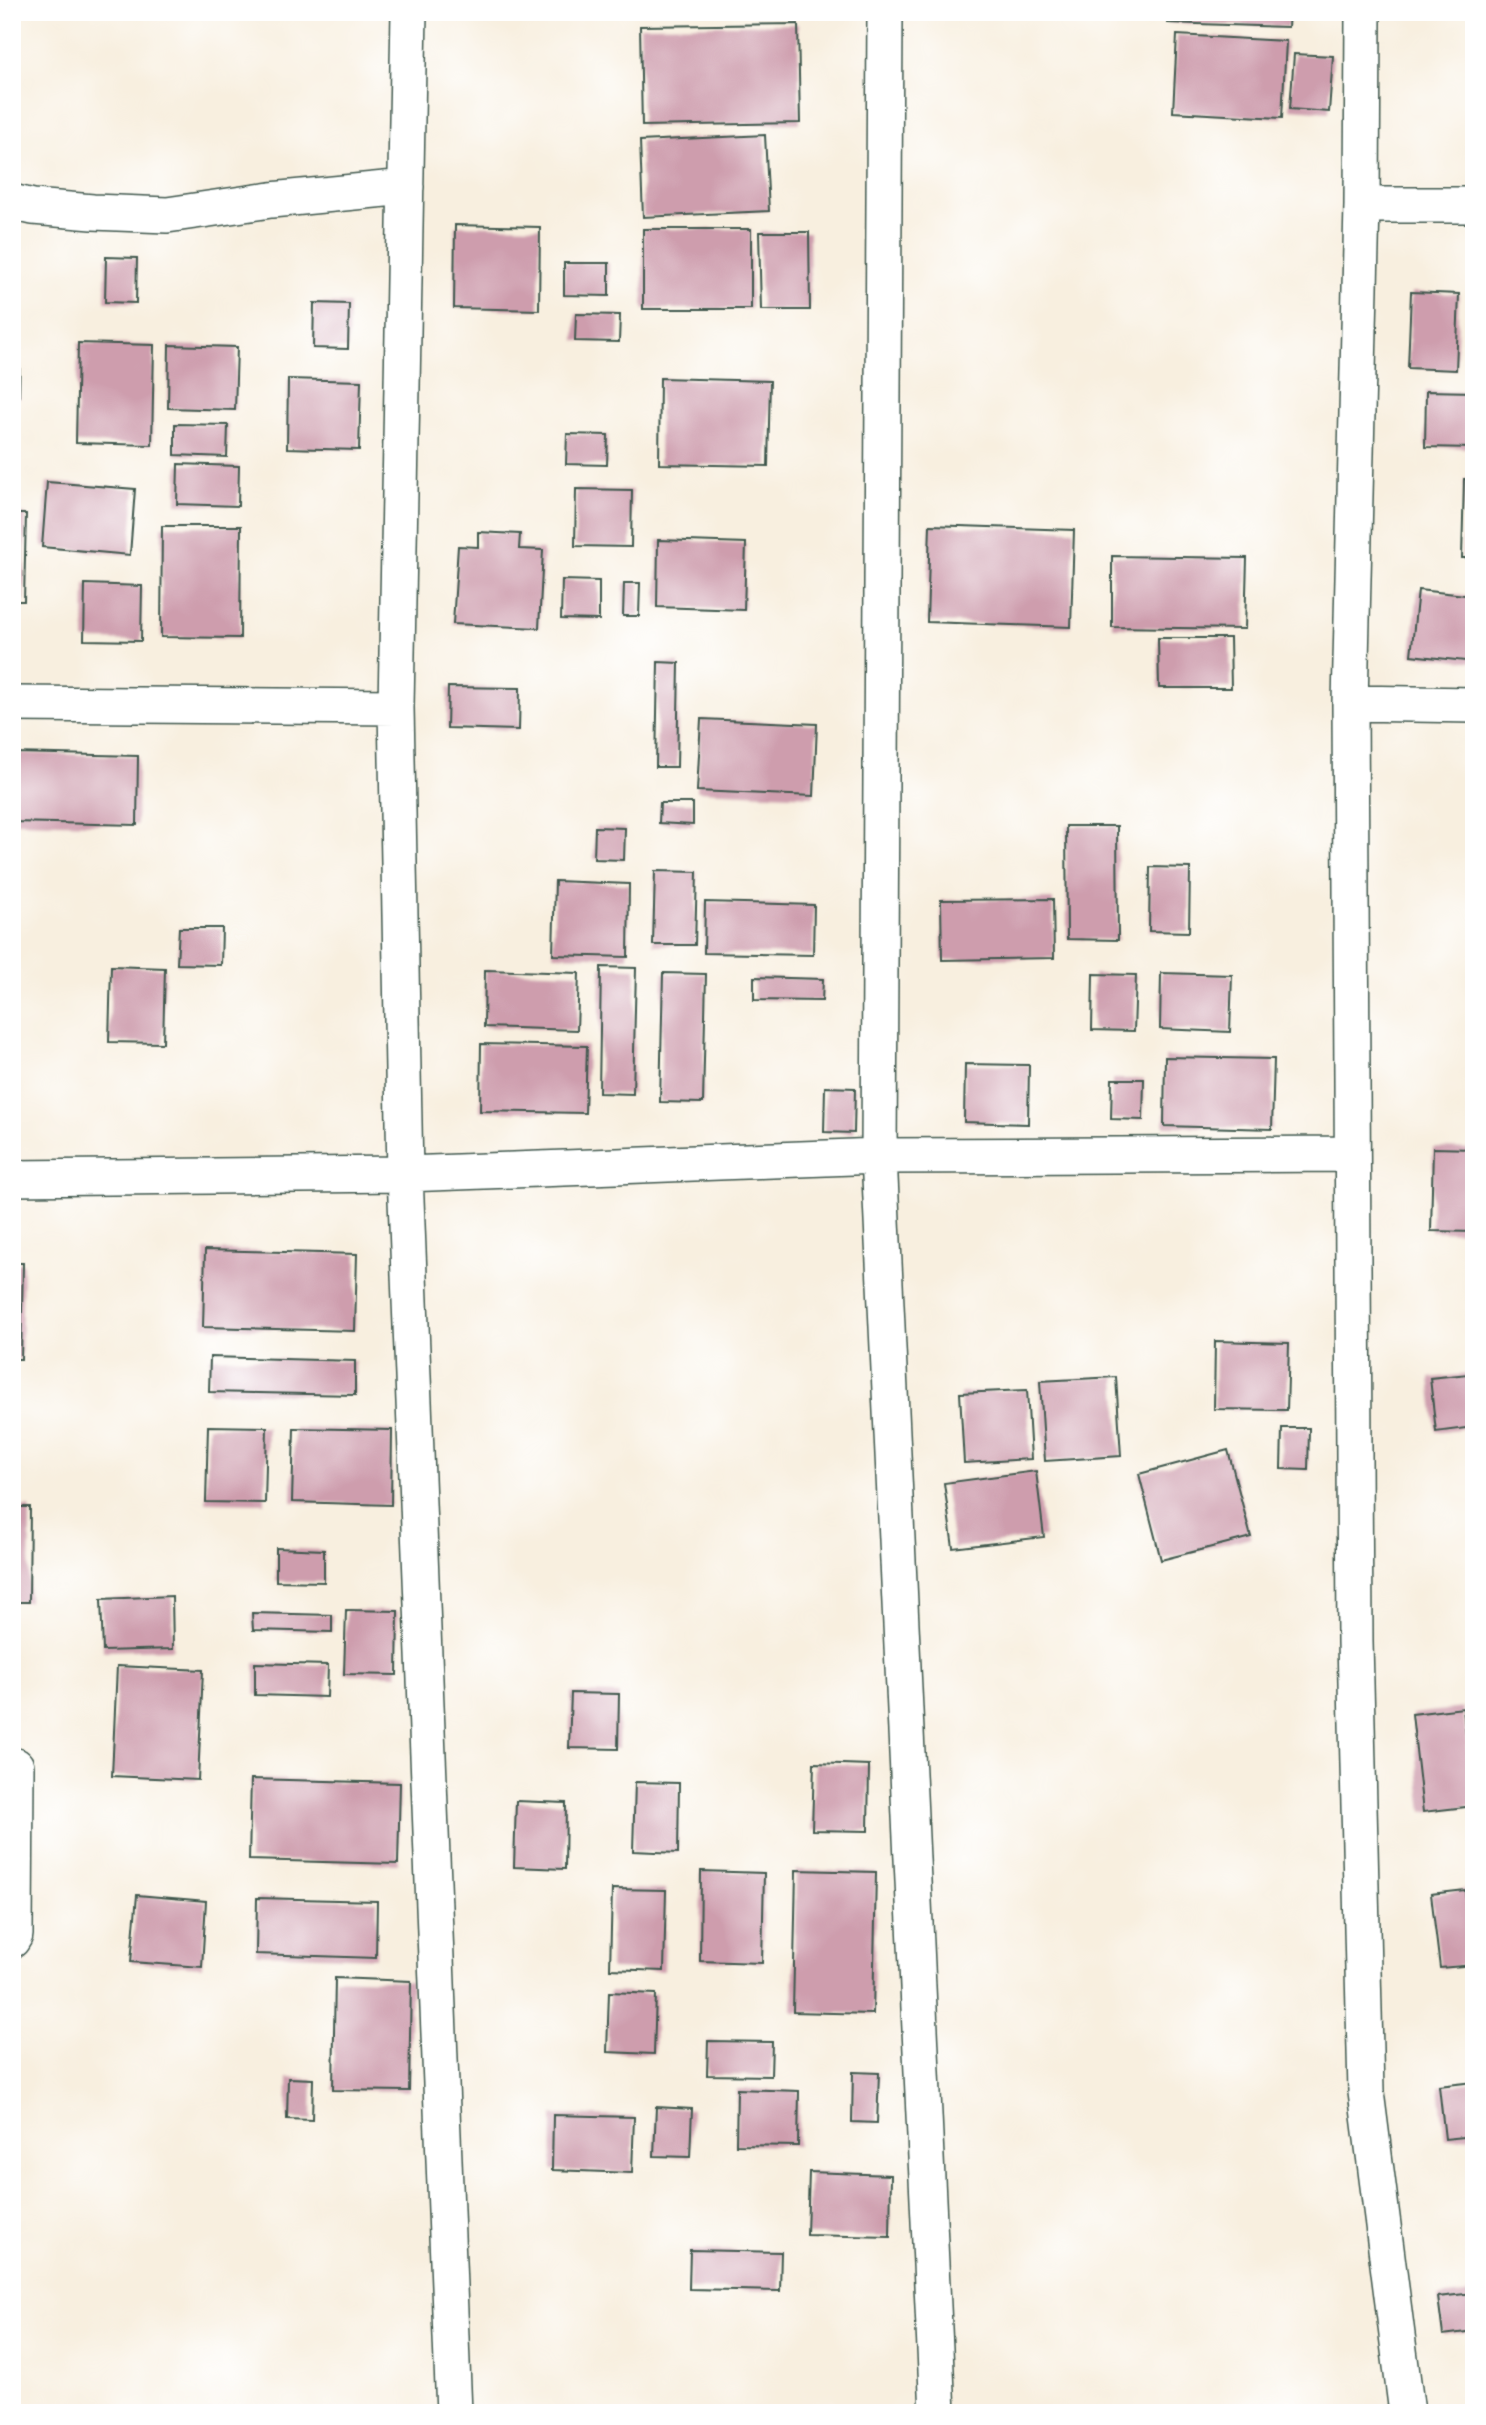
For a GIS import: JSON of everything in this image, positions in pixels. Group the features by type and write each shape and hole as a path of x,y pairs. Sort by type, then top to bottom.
{"street":[{"path":"409,12 396,707 405,1174 454,2413"},
{"path":"885,12 879,1156 938,2413"},
{"path":"1363,12 1362,205 1350,703 1355,1642 1366,2092 1407,2413"},
{"path":"12,202 93,212 167,215 271,200 406,187"},
{"path":"1362,205 1474,205"},
{"path":"1350,703 1474,705"},
{"path":"12,704 396,707"},
{"path":"12,1178 405,1174 879,1156 1352,1154"},
{"path":"12,1940 15,1936 16,1766"}],"building":[{"path":"1168,12 1289,12 1288,27 1168,23"},
{"path":"798,24 800,123 642,126 640,26"},
{"path":"1177,35 1286,41 1282,118 1173,112"},
{"path":"1294,54 1333,56 1329,112 1290,109"},
{"path":"765,135 769,211 643,217 640,141"},
{"path":"455,225 540,227 539,310 454,308"},
{"path":"643,229 751,229 751,309 643,309"},
{"path":"759,232 809,232 810,310 761,310"},
{"path":"106,257 137,258 136,303 105,302"},
{"path":"564,263 609,263 609,296 564,295"},
{"path":"1411,292 1459,294 1456,370 1408,368"},
{"path":"314,303 349,304 348,349 313,348"},
{"path":"576,314 620,315 619,342 575,341"},
{"path":"78,343 154,345 152,445 76,443"},
{"path":"12,345 20,345 19,399 12,399"},
{"path":"169,345 237,347 235,410 168,408"},
{"path":"660,378 770,381 768,466 659,464"},
{"path":"288,379 361,381 359,450 287,448"},
{"path":"1426,391 1474,392 1474,448 1425,447"},
{"path":"175,424 228,425 227,457 175,455"},
{"path":"567,434 608,435 607,465 566,464"},
{"path":"178,464 239,466 238,506 177,504"},
{"path":"1464,479 1474,479 1474,558 1462,558"},
{"path":"47,482 135,489 130,555 42,547"},
{"path":"576,489 632,490 631,547 575,546"},
{"path":"12,514 26,514 24,601 12,601"},
{"path":"930,525 1074,530 1071,627 927,622"},
{"path":"162,526 241,526 240,638 161,637"},
{"path":"478,532 520,534 519,549 543,550 539,628 453,624 458,546 478,547"},
{"path":"658,540 746,543 744,610 657,607"},
{"path":"1112,556 1247,558 1245,629 1112,627"},
{"path":"562,580 599,581 599,620 561,619"},
{"path":"624,583 640,583 639,616 623,616"},
{"path":"85,584 142,586 141,641 84,640"},
{"path":"1418,590 1474,596 1474,662 1411,655"},
{"path":"1158,638 1230,638 1231,688 1159,688"},
{"path":"658,662 679,663 677,767 656,767"},
{"path":"448,687 520,688 519,730 447,728"},
{"path":"701,719 817,724 814,796 697,791"},
{"path":"14,753 138,756 137,825 13,822"},
{"path":"660,803 693,803 693,825 659,823"},
{"path":"1066,826 1117,826 1118,940 1067,939"},
{"path":"595,827 625,828 624,860 594,859"},
{"path":"1150,867 1190,868 1189,932 1149,931"},
{"path":"655,871 697,872 695,945 653,945"},
{"path":"555,881 629,884 628,957 553,955"},
{"path":"1053,899 1054,958 942,960 941,900"},
{"path":"705,902 814,905 813,955 704,953"},
{"path":"179,928 222,928 221,965 177,964"},
{"path":"111,966 165,968 163,1043 109,1042"},
{"path":"601,967 636,968 633,1094 599,1093"},
{"path":"485,970 579,973 577,1030 484,1027"},
{"path":"663,973 706,974 703,1103 660,1102"},
{"path":"1161,973 1232,975 1230,1032 1160,1029"},
{"path":"1093,974 1136,975 1134,1031 1092,1030"},
{"path":"754,977 823,979 822,1001 754,1000"},
{"path":"481,1044 587,1046 585,1113 480,1111"},
{"path":"1165,1057 1274,1059 1272,1129 1164,1126"},
{"path":"965,1064 1029,1065 1028,1124 964,1122"},
{"path":"1112,1079 1144,1079 1143,1120 1111,1119"},
{"path":"825,1087 855,1088 854,1133 824,1132"},
{"path":"1433,1148 1474,1149 1474,1232 1431,1231"},
{"path":"205,1250 357,1254 355,1331 203,1327"},
{"path":"12,1263 23,1263 21,1359 12,1359"},
{"path":"1215,1341 1289,1343 1287,1410 1214,1409"},
{"path":"210,1357 355,1361 355,1395 209,1392"},
{"path":"1468,1374 1474,1427 1436,1432 1430,1378"},
{"path":"1116,1377 1121,1456 1045,1461 1040,1381"},
{"path":"1027,1390 1031,1459 964,1463 960,1393"},
{"path":"208,1426 267,1427 265,1503 206,1502"},
{"path":"294,1428 392,1430 391,1505 292,1502"},
{"path":"1282,1428 1309,1428 1308,1470 1281,1469"},
{"path":"1228,1450 1251,1537 1161,1560 1139,1474"},
{"path":"1036,1471 1044,1537 953,1548 944,1483"},
{"path":"12,1507 30,1507 29,1602 12,1602"},
{"path":"276,1548 324,1550 324,1582 276,1581"},
{"path":"172,1596 173,1649 103,1651 101,1599"},
{"path":"346,1610 398,1611 397,1675 344,1674"},
{"path":"252,1613 332,1615 332,1632 253,1630"},
{"path":"255,1663 328,1665 327,1697 255,1695"},
{"path":"117,1666 203,1670 198,1780 112,1776"},
{"path":"571,1693 619,1694 618,1749 569,1748"},
{"path":"1463,1708 1474,1806 1423,1812 1412,1714"},
{"path":"814,1763 869,1765 868,1831 812,1830"},
{"path":"251,1779 400,1783 398,1864 249,1860"},
{"path":"635,1782 679,1783 678,1853 633,1851"},
{"path":"516,1801 566,1803 565,1869 514,1867"},
{"path":"796,1870 876,1872 873,2014 793,2012"},
{"path":"701,1871 764,1873 762,1963 700,1961"},
{"path":"612,1889 666,1890 664,1971 610,1969"},
{"path":"1465,1890 1474,1965 1440,1968 1431,1894"},
{"path":"137,1895 206,1901 202,1967 131,1962"},
{"path":"257,1898 377,1901 376,1958 256,1954"},
{"path":"335,1978 411,1981 409,2091 333,2090"},
{"path":"609,1992 656,1994 654,2054 607,2052"},
{"path":"708,2041 772,2042 771,2076 707,2075"},
{"path":"853,2072 879,2073 877,2123 852,2122"},
{"path":"288,2078 313,2079 312,2120 287,2119"},
{"path":"1474,2082 1474,2136 1445,2139 1439,2086"},
{"path":"737,2089 799,2091 798,2146 736,2145"},
{"path":"656,2107 692,2109 690,2157 654,2156"},
{"path":"553,2115 634,2117 632,2173 552,2170"},
{"path":"809,2172 891,2175 890,2237 807,2235"},
{"path":"690,2250 781,2252 780,2291 689,2289"},
{"path":"1474,2293 1474,2331 1443,2335 1438,2297"}]}
